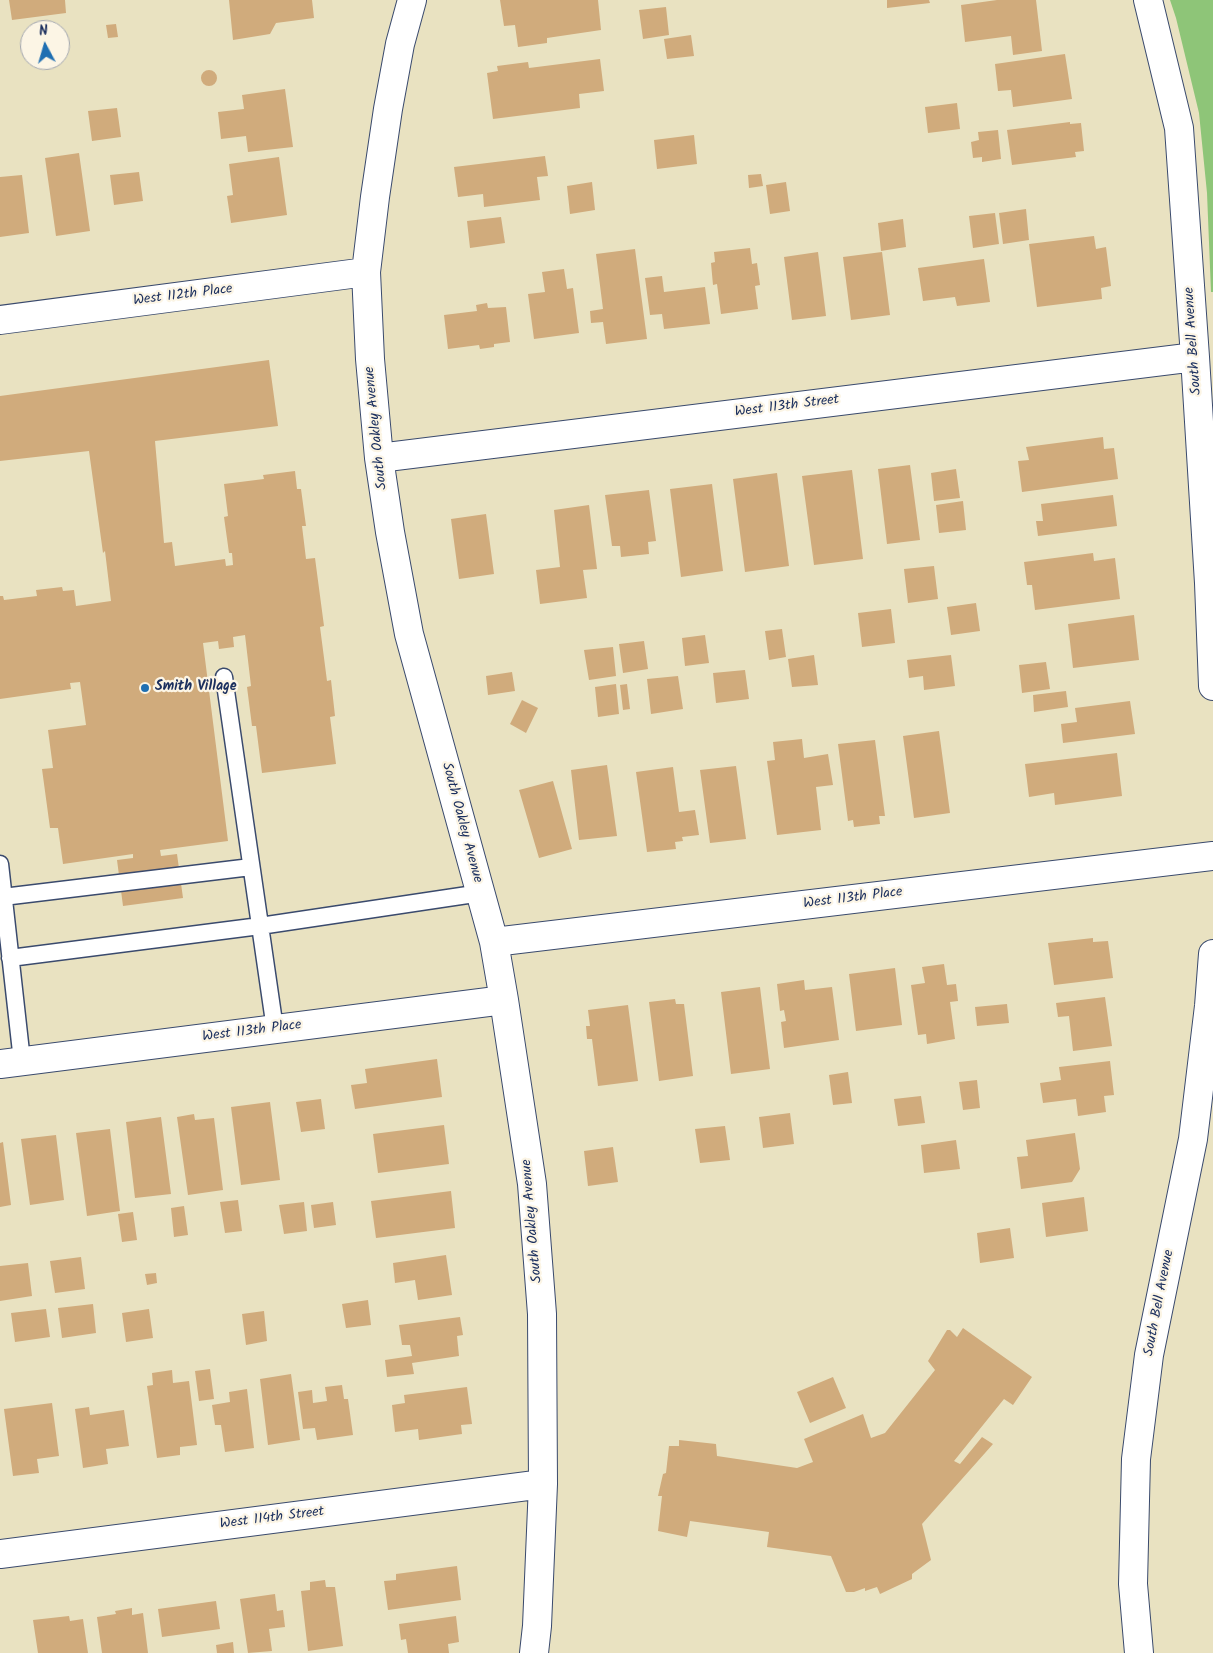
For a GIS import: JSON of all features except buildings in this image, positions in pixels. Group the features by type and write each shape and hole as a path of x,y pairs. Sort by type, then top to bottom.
{"street":[{"name":"South Oakley Avenue","path":"412,0 400,44 388,109 366,272 370,359 379,458 390,532 410,634 494,942 533,1193 542,1314 543,1484 537,1626 534,1653"},
{"name":"South Bell Avenue","path":"1148,0 1179,128 1195,357 1213,686"},
{"name":"West 112th Place","path":"0,320 366,272"},
{"name":"West 113th Street","path":"379,458 1195,357"},
{"name":"West 113th Place","path":"494,942 1213,856"},
{"name":"South Bell Avenue","path":"1139,1653 1133,1584 1136,1459 1149,1355 1193,1139 1209,1006 1213,954"},
{"name":"West 113th Place","path":"11,1062 504,1000"},
{"name":"West 114th Street","path":"0,1554 543,1484"}],"lane":[{"path":"224,676 275,1029"},
{"path":"0,864 10,958 11,1062"},
{"path":"3,897 251,867"},
{"path":"10,958 260,926 480,893"}],"green space":[{"path":"1170,0 1213,0 1213,292 1211,292 1207,193 1199,113"}],"place":[{"name":"Smith Village","path":"145,688"}]}
